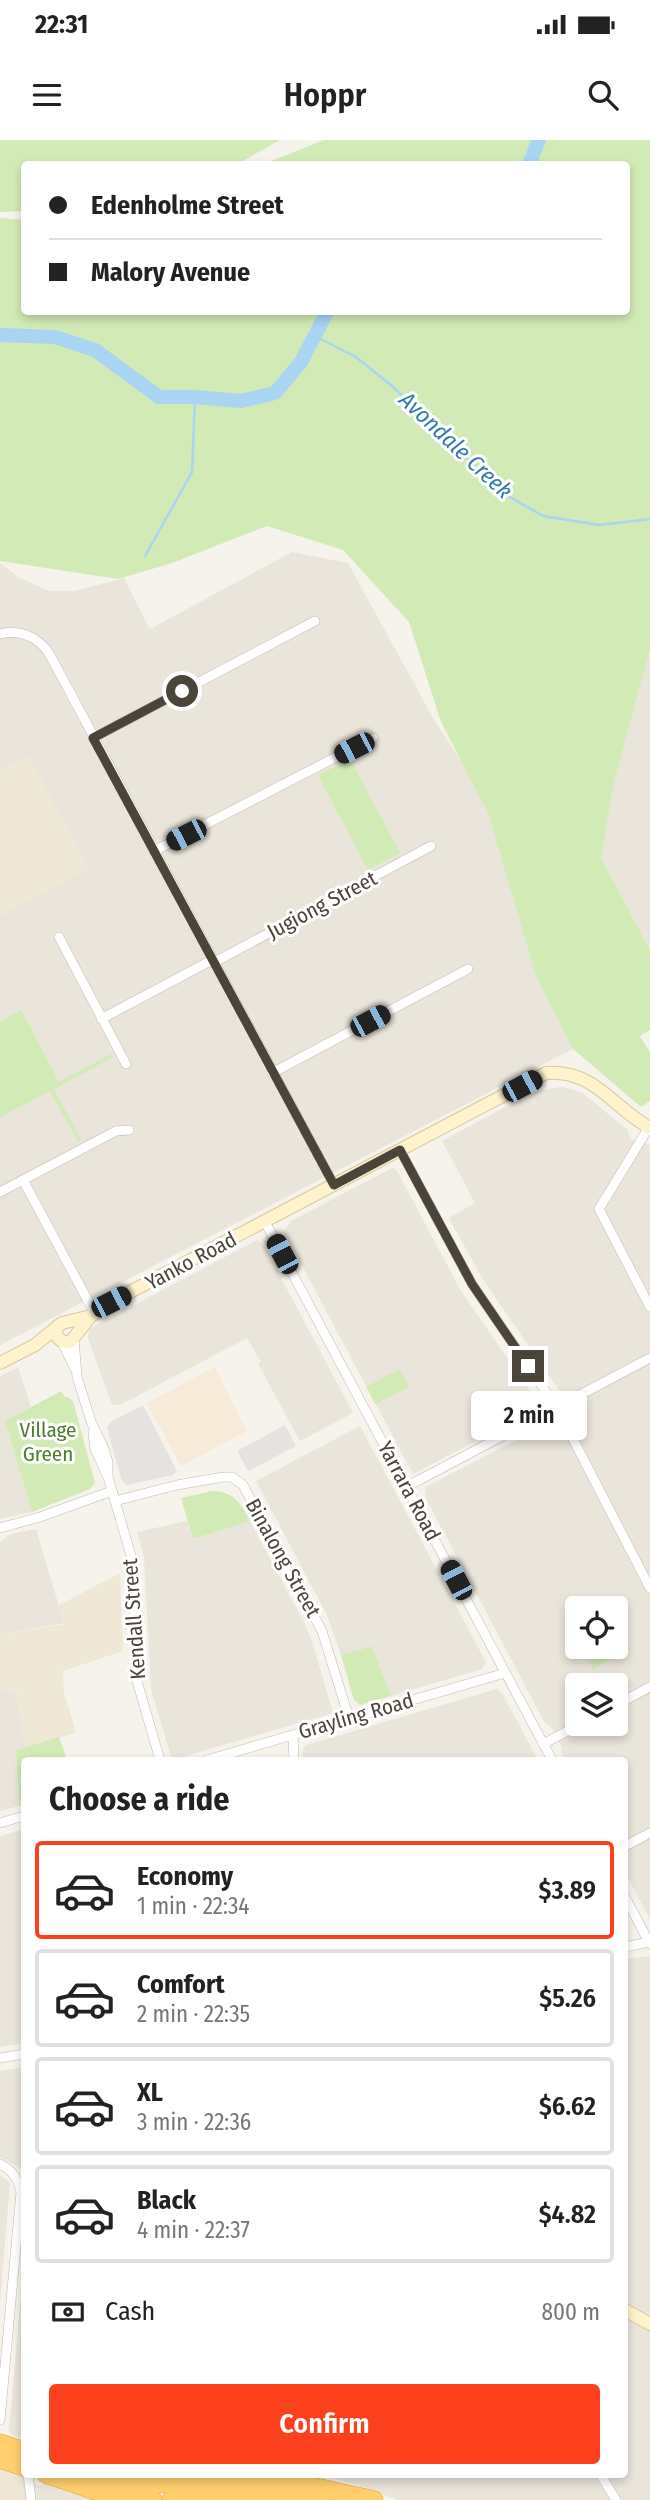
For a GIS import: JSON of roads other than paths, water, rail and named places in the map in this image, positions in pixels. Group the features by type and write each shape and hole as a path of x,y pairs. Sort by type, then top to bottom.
{"highway":[{"path":"0,2443 21,2450"},
{"path":"0,2459 21,2466"},
{"path":"58,2478 96,2491 153,2500"},
{"path":"109,2478 170,2490 264,2481 374,2500"},
{"path":"301,2489 321,2500"}],"main road":[{"name":"Yanko Road","path":"35,1345 68,1339 111,1302 546,1073 568,1074 592,1083 629,1115 650,1127"},
{"name":"Yanko Road","path":"0,1363 35,1345 63,1324 93,1315"},
{"path":"63,1324 74,1326 68,1339 56,1334 63,1324"},
{"path":"628,2312 650,2325"}],"street":[{"path":"93,738 315,621"},
{"path":"0,634 23,633 46,649 334,1185"},
{"path":"154,851 373,738"},
{"name":"Jugiong Street","path":"101,1019 431,846"},
{"path":"59,937 126,1065"},
{"path":"272,1073 468,969"},
{"path":"650,1127 599,1209 650,1307"},
{"path":"0,1192 116,1131 129,1130"},
{"path":"400,1150 472,1284 557,1408 650,1588"},
{"path":"23,1180 93,1315"},
{"name":"Yarrara Road","path":"265,1222 550,1757"},
{"name":"Kendall Street","path":"68,1339 92,1424 108,1462 108,1477 132,1559 137,1681 159,1757"},
{"path":"406,1487 650,1358"},
{"name":"Binalong Street","path":"115,1501 177,1485 223,1477 232,1477 243,1485 322,1631 349,1718"},
{"path":"0,1528 40,1517 112,1491"},
{"name":"Grayling Road","path":"217,1757 505,1672"},
{"path":"628,1699 650,1687"},
{"path":"543,1744 565,1732"},
{"path":"293,1735 294,1757"},
{"path":"0,1823 21,1816"},
{"path":"628,1844 650,1833"},
{"path":"628,1903 649,1943 628,1946"},
{"path":"0,2058 21,2054"},
{"path":"0,2164 17,2178 21,2192 0,2420"},
{"path":"29,2478 31,2500"},
{"path":"602,2478 616,2500"}],"waterway":[{"path":"530,161 539,140"},
{"path":"0,335 55,337 95,350 159,397 241,401 275,393 301,362 325,315"},
{"name":"Avondale Creek","path":"315,336 356,357 391,385 503,493 543,516 599,525 650,519"},
{"path":"145,556 192,472 195,397"}],"park label":[{"name":"Village Green","path":"48,1442"}]}
